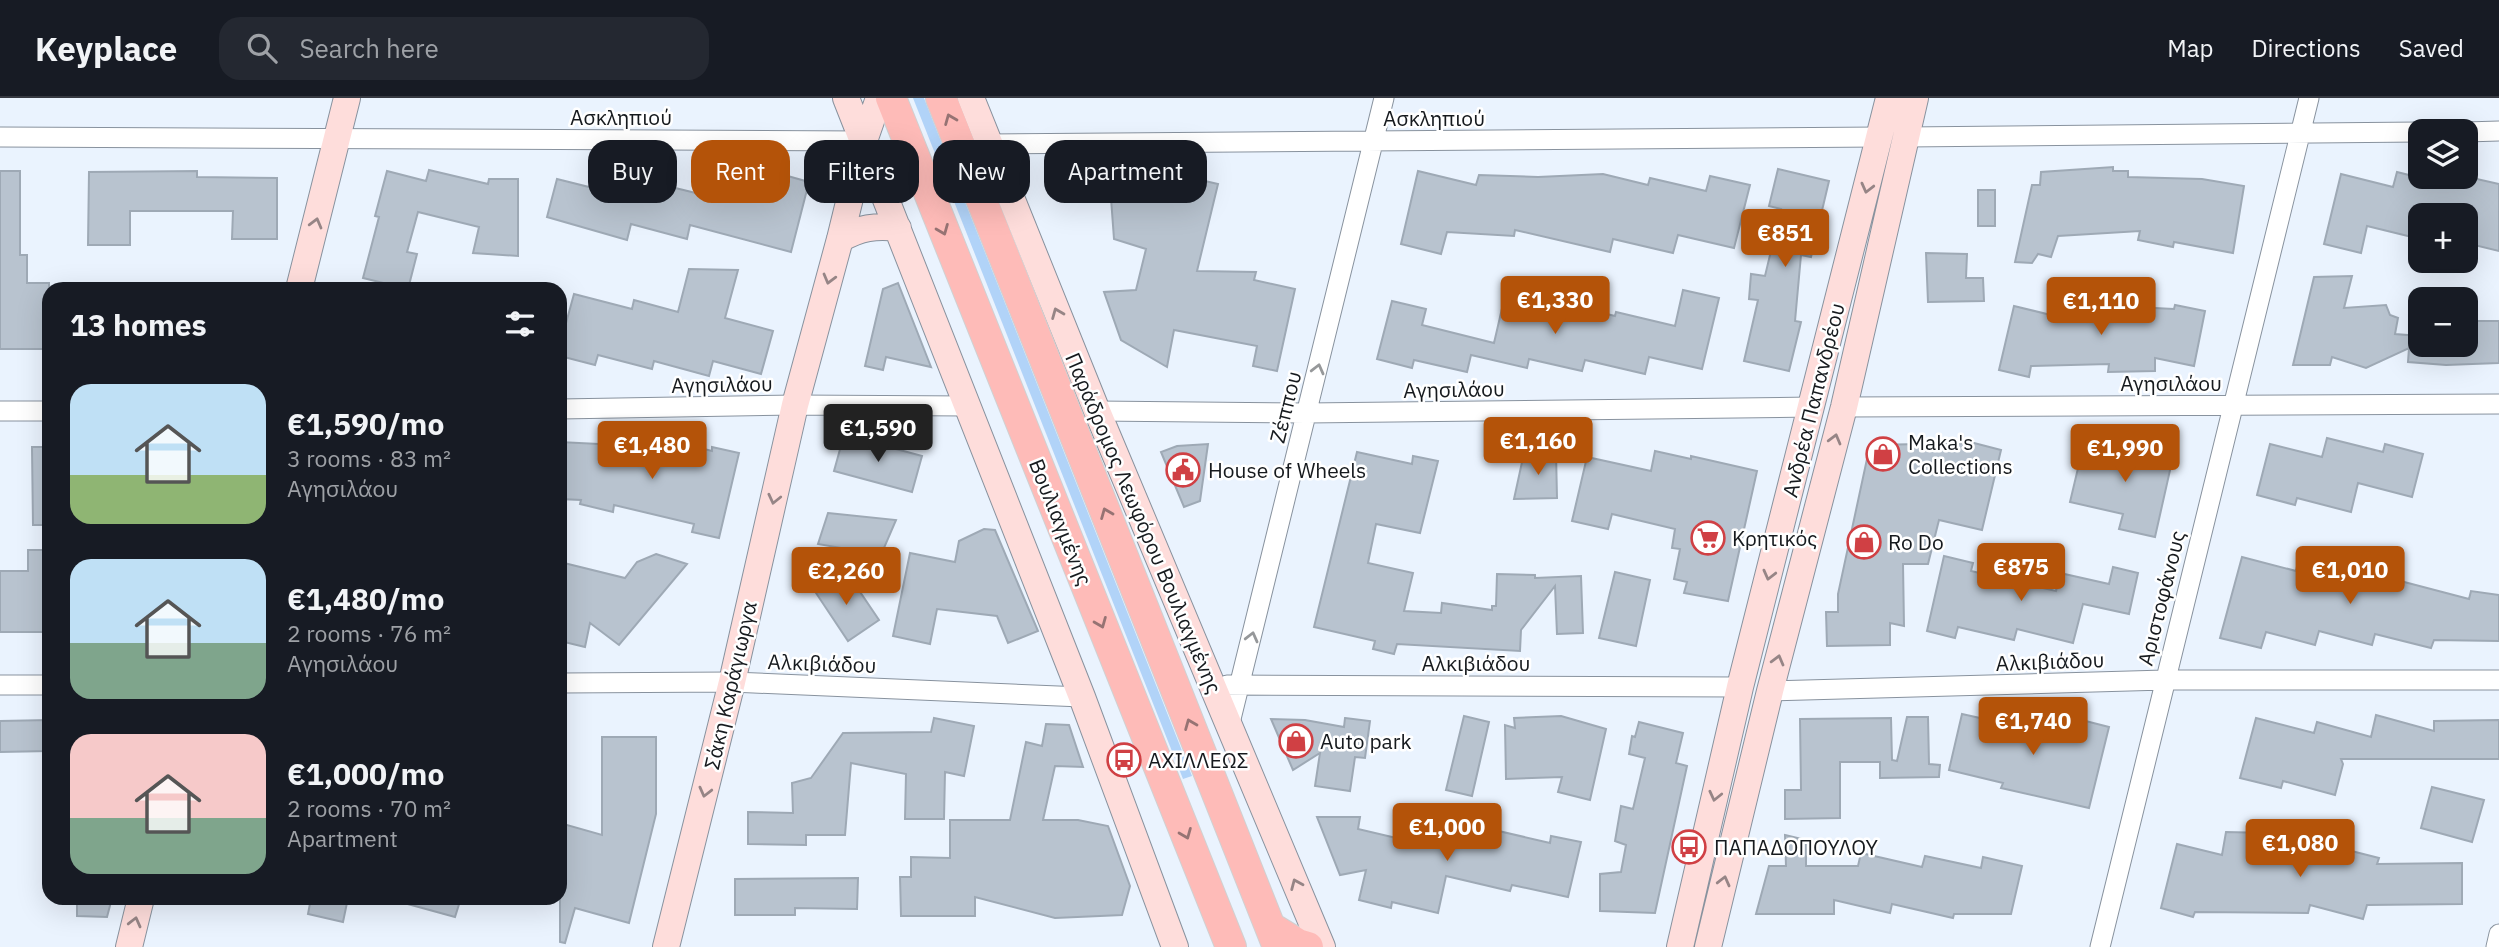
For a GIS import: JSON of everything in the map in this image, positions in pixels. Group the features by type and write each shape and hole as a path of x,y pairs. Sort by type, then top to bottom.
{"main road":[{"name":"Βουλιαγμένης","path":"891,98 1231,947"},
{"path":"941,98 1274,937 1308,947"}],"street":[{"path":"301,282 347,98"},
{"path":"846,98 864,140"},
{"name":"Σάκη Καράγιωργα","path":"864,140 879,98"},
{"name":"Παράδρομος Λεωφόρου Βουλιαγμένης","path":"971,98 987,140"},
{"name":"Ζέππου","path":"1229,727 1384,98"},
{"name":"Ανδρέα Παπανδρέου","path":"1680,947 1740,687 1889,98"},
{"name":"Ανδρέα Παπανδρέου","path":"1708,947 1770,691 1844,407 1915,98"},
{"name":"Αριστοφάνους","path":"2100,947 2309,98"},
{"path":"2478,132 2499,131"},
{"path":"1906,137 2408,132"},
{"name":"Ασκληπιού","path":"1030,144 1880,137"},
{"name":"Ασκληπιού","path":"0,138 804,141"},
{"name":"Σάκη Καράγιωργα","path":"666,947 732,682 795,405 849,203"},
{"path":"888,203 1082,697 1175,947"},
{"name":"Παράδρομος Λεωφόρου Βουλιαγμένης","path":"1013,203 1097,411 1322,947"},
{"path":"840,239 858,229 878,225 898,228"},
{"name":"Αγησιλάου","path":"1844,407 2499,404"},
{"name":"Αγησιλάου","path":"567,409 795,405 969,406"},
{"name":"Αγησιλάου","path":"1097,411 1307,413 1812,408"},
{"path":"0,411 42,411"},
{"name":"Αλκιβιάδου","path":"1770,691 2165,680 2499,680"},
{"name":"Αλκιβιάδου","path":"567,682 732,682 1082,697"},
{"path":"0,685 42,685"},
{"name":"Αλκιβιάδου","path":"1212,685 1740,687"},
{"path":"129,947 139,905"},
{"path":"2496,947 2499,934"}],"shaded area":[{"path":"913,98 924,98 941,140 933,140 933,148"},
{"path":"955,203 966,203 1192,776 1183,779"}],"building":[{"path":"2113,167 2113,171 2128,171 2128,177 2202,179 2244,186 2233,253 2174,242 2173,247 2138,240 2140,231 2058,236 2051,257 2038,254 2032,263 2015,262 2032,185 2040,185 2041,172"},
{"path":"1778,169 1829,181 1811,257 1801,255 1795,321 1801,322 1789,371 1744,361 1758,300 1749,299 1751,274 1765,276 1781,209 1769,206"},
{"path":"429,170 488,184 489,179 518,179 518,256 473,253 479,227 418,212 407,252 417,254 410,282 379,282 363,278 379,217 375,216 387,171 426,181"},
{"path":"0,171 20,171 20,255 27,255 27,283 42,283 42,349 0,349"},
{"path":"197,171 197,177 277,178 277,239 232,239 233,211 130,211 130,245 88,245 89,172"},
{"path":"1418,171 1476,185 1479,175 1538,177 1603,174 1648,185 1650,178 1706,191 1710,176 1750,185 1734,248 1678,235 1673,253 1613,239 1610,252 1515,230 1514,236 1447,232 1441,254 1401,244"},
{"path":"2397,172 2408,175 2408,189 2478,189 2478,179 2499,184 2499,251 2478,246 2478,203 2408,203 2408,236 2367,226 2361,253 2324,244 2341,174 2393,187"},
{"path":"790,177 804,181 804,201 791,252 690,225 687,239 631,224 627,240 547,217 557,179 588,187 588,203 677,203 677,188 691,192 691,203 790,203"},
{"path":"1207,181 1218,184 1197,271 1256,272 1254,280 1295,289 1277,371 1253,366 1257,346 1174,330 1167,367 1121,340 1104,292 1136,290 1146,249 1114,239 1111,203 1207,203"},
{"path":"1978,190 1995,190 1995,226 1978,226"},
{"path":"1926,253 1967,254 1966,278 1983,278 1984,301 1928,302"},
{"path":"689,269 738,270 725,318 773,331 761,374 713,361 709,376 654,361 652,369 598,355 595,365 567,358 567,320 574,294 632,309 634,300 678,312"},
{"path":"2352,276 2344,308 2386,305 2390,315 2398,318 2395,334 2408,335 2408,348 2366,368 2332,357 2330,365 2293,365 2314,277"},
{"path":"898,283 931,367 886,357 883,370 865,366 883,289"},
{"path":"1507,287 1615,316 1616,312 1675,326 1683,290 1719,298 1702,369 1649,357 1645,374 1585,360 1582,371 1529,359 1527,368 1471,355 1467,372 1414,360 1412,368 1377,359 1392,301 1426,309 1422,325 1494,343"},
{"path":"2095,298 2095,305 2174,309 2175,305 2205,311 2194,366 2155,358 2155,371 2108,372 2109,364 2031,366 2029,377 1999,370 2014,306 2059,317 2062,299"},
{"path":"2478,321 2499,321 2499,363 2446,365 2408,362 2408,357 2478,357"},
{"path":"844,435 922,456 912,492 834,471"},
{"path":"660,438 712,451 712,447 739,453 719,538 692,532 694,524 614,505 613,512 580,504 581,500 567,499 567,442 599,444 655,458"},
{"path":"2327,438 2383,452 2385,444 2423,454 2412,497 2358,483 2351,512 2297,498 2295,505 2257,495 2270,444 2322,457"},
{"path":"2140,440 2175,448 2155,537 2119,529 2123,514 2070,502 2084,443 2137,455"},
{"path":"1974,443 2001,450 1982,530 1939,520 1928,564 1903,564 1904,626 1890,623 1890,645 1827,646 1826,612 1838,612 1838,594 1870,445"},
{"path":"1208,444 1200,501 1184,507 1161,452 1177,446"},
{"path":"32,447 42,447 42,525 33,525"},
{"path":"1655,451 1757,471 1728,601 1684,593 1687,582 1674,579 1680,549 1672,548 1675,529 1612,514 1608,529 1572,521 1587,457 1651,471"},
{"path":"1357,452 1412,464 1413,456 1438,461 1420,533 1376,524 1368,563 1413,573 1404,611 1441,613 1442,603 1492,610 1492,606 1496,606 1497,574 1535,575 1535,578 1581,576 1583,633 1557,634 1555,586 1521,630 1520,651 1397,644 1394,654 1373,649 1375,641 1314,627"},
{"path":"1556,452 1557,498 1514,499 1524,453"},
{"path":"828,513 896,520 881,555 818,544"},
{"path":"984,529 995,530 1038,631 1008,643 997,616 937,609 930,644 893,636 910,553 955,562 959,541"},
{"path":"28,550 42,550 42,632 0,632 0,571 28,571"},
{"path":"2300,553 2390,574 2389,578 2469,599 2471,591 2499,595 2499,641 2434,640 2431,648 2375,634 2372,645 2319,631 2315,645 2266,632 2261,648 2220,638 2242,557 2296,571"},
{"path":"656,554 687,564 619,645 590,623 585,647 567,643 567,564 625,578 637,562"},
{"path":"1944,556 1973,563 1971,571 2056,591 2060,573 2109,584 2113,567 2138,573 2129,614 2083,604 2073,643 2017,629 2014,640 1958,627 1955,638 1927,631"},
{"path":"1615,572 1650,580 1636,646 1599,638"},
{"path":"819,579 856,586 879,620 848,641 814,590"},
{"path":"1962,714 2016,726 2017,720 2066,732 2070,717 2109,727 2089,808 2001,788 2003,783 1949,770"},
{"path":"2376,715 2434,731 2434,721 2499,720 2499,759 2341,759 2343,764 2335,795 2283,781 2281,788 2240,778 2256,718 2314,733 2317,722 2371,737"},
{"path":"1464,716 1489,722 1472,796 1446,790"},
{"path":"1561,716 1606,729 1590,800 1558,792 1562,777 1506,779 1505,725 1515,728 1514,718"},
{"path":"1907,717 1928,717 1929,764 1940,765 1939,777 1880,778 1880,762 1840,762 1840,818 1785,819 1785,790 1801,790 1800,719 1891,718 1892,760 1897,761"},
{"path":"934,718 974,726 964,776 945,772 944,819 905,819 906,774 851,763 845,835 806,835 806,845 748,844 748,812 793,813 792,783 811,778 843,733 931,732"},
{"path":"1345,718 1370,721 1365,758 1355,757 1350,791 1315,786 1320,753 1293,770 1271,719 1305,720 1344,727"},
{"path":"42,720 42,751 0,752 0,721"},
{"path":"1639,722 1683,733 1676,763 1687,766 1655,913 1600,911 1600,874 1621,872 1626,845 1615,841 1621,806 1633,809 1645,758 1629,754 1632,736 1635,737"},
{"path":"1046,724 1069,725 1083,767 1055,766 1043,820 1078,820 1108,826 1130,886 1122,915 1055,918 975,897 975,916 901,916 900,877 911,877 911,857 950,858 950,820 1010,820 1026,742 1042,746"},
{"path":"602,737 656,737 656,814 629,923 575,908 565,943 560,942 560,905 567,905 567,825 602,835"},
{"path":"2432,787 2484,800 2472,842 2421,828"},
{"path":"1317,817 1360,817 1358,829 1426,845 1431,827 1488,839 1490,829 1550,843 1551,836 1581,842 1568,897 1512,885 1510,891 1446,876 1438,913 1392,902 1391,908 1359,900 1366,870 1340,875"},
{"path":"2226,832 2267,833 2265,842 2324,844 2379,858 2377,864 2462,863 2462,904 2367,905 2363,919 2310,905 2308,913 2195,912 2193,917 2161,908 2177,844 2222,855"},
{"path":"1785,835 1806,840 1806,866 1858,866 1861,853 1922,867 1925,856 1981,868 1983,857 2022,866 2011,914 1954,914 1953,918 1892,904 1890,913 1834,900 1834,914 1756,914 1769,866 1786,866"},
{"path":"858,878 857,909 795,908 795,915 735,915 735,879"},
{"path":"77,905 110,905 107,917 77,916"},
{"path":"310,905 347,905 343,922 308,914"},
{"path":"411,905 459,905 455,917"}],"place":[{"name":"Maka's Collections","path":"1883,454"},
{"name":"House of Wheels","path":"1183,470"},
{"name":"Κρητικός","path":"1708,538"},
{"name":"Ro Do","path":"1864,542"},
{"name":"Auto park","path":"1296,741"},
{"name":"ΑΧΙΛΛΕΩΣ","path":"1124,760"},
{"name":"ΠΑΠΑΔΟΠΟΥΛΟΥ","path":"1689,847"}]}
